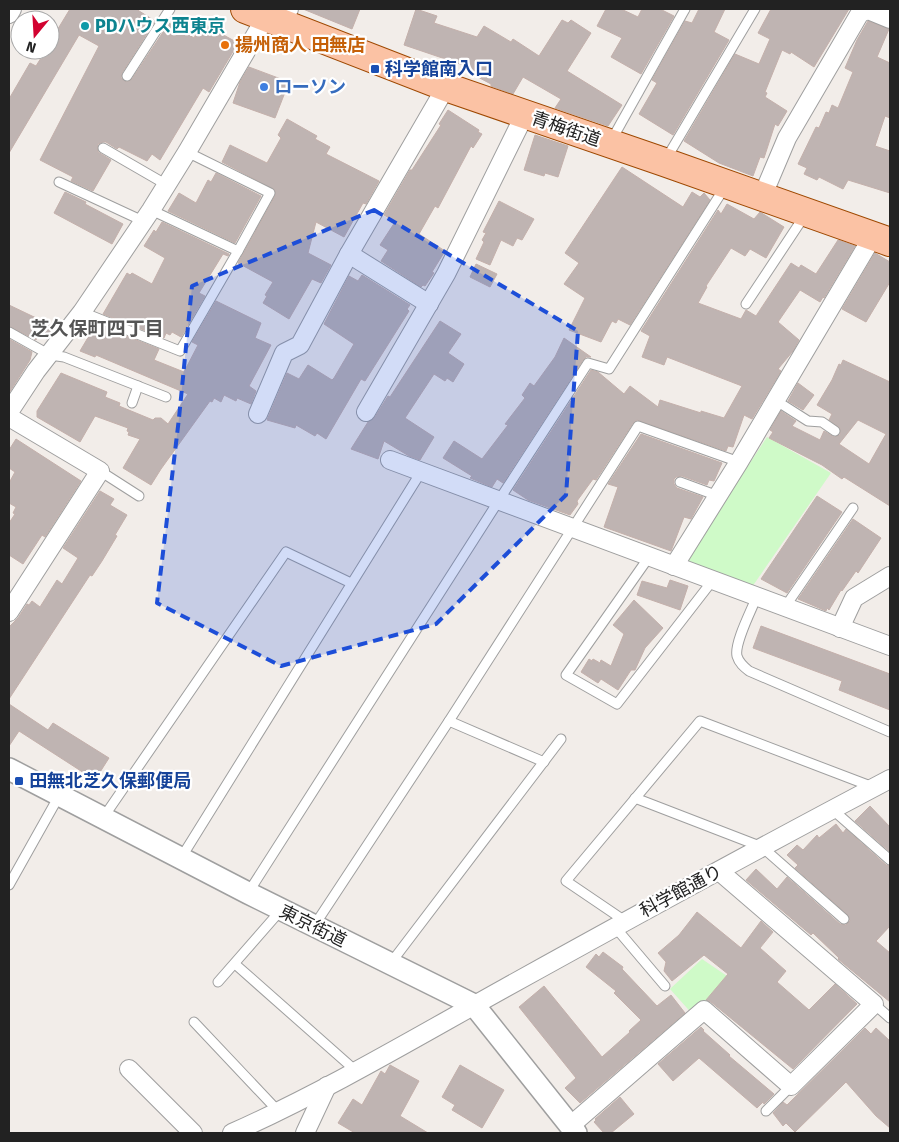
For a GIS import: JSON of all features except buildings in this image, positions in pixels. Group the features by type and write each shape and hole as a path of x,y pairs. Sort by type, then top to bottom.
{"main road":[{"name":"青梅街道","path":"270,14 446,87 881,239"}],"street":[{"path":"9,14 12,9"},
{"path":"762,197 787,138 860,13 868,10 890,19"},
{"path":"9,412 36,371 82,312 167,185 270,14"},
{"path":"258,414 284,353 300,345 446,87"},
{"path":"366,412 430,304 525,114"},
{"path":"674,566 776,400 881,239"},
{"path":"350,254 430,304"},
{"path":"9,417 100,471 9,612"},
{"path":"390,460 890,646"},
{"path":"840,628 854,598 890,576"},
{"name":"東京街道","path":"9,769 248,893 474,1005 573,1130"},
{"name":"科学館通り","path":"232,1133 280,1112 620,924 890,779"},
{"path":"573,1130 704,1010 791,1086 874,1004 718,871"},
{"path":"129,1070 193,1133"},
{"path":"305,1133 327,1086"}],"lane":[{"path":"127,76 170,9"},
{"path":"610,144 684,9"},
{"path":"664,162 755,9"},
{"path":"104,148 167,185"},
{"path":"82,312 180,351 270,193 187,152"},
{"path":"60,182 238,252"},
{"path":"248,893 588,363 609,369 727,185"},
{"path":"746,304 807,213"},
{"path":"9,332 50,355 64,357 166,398"},
{"path":"132,403 138,386"},
{"path":"776,400 808,421 822,422 836,431"},
{"path":"314,926 449,721 638,426 739,462"},
{"path":"100,471 139,496"},
{"path":"180,858 421,472"},
{"path":"680,482 718,496"},
{"path":"785,607 853,508"},
{"path":"103,818 286,552 351,583"},
{"path":"649,556 566,675 618,704 713,580"},
{"path":"757,596 737,646 737,655 742,666 749,671 890,732"},
{"path":"449,721 544,762"},
{"path":"665,986 620,924 566,881 700,721 874,788"},
{"path":"390,964 561,739"},
{"path":"9,885 59,796"},
{"path":"635,798 762,847 844,919"},
{"path":"833,810 890,860"},
{"path":"218,982 282,910"},
{"path":"235,964 356,1071"},
{"path":"874,1004 890,1018"},
{"path":"194,1022 280,1112"},
{"path":"766,1111 791,1086"}],"highlighted area":[{"path":"374,210 578,331 566,495 436,624 281,666 157,603 179,418 192,286"}],"green space":[{"path":"767,437 831,473 752,587 684,563"},
{"path":"702,959 730,978 695,1017 670,989"}],"place":[{"name":"PDハウス西東京","path":"85,26"},
{"name":"揚州商人 田無店","path":"225,45"},
{"name":"科学館南入口","path":"375,69"},
{"name":"ローソン","path":"264,87"},
{"name":"田無北芝久保郵便局","path":"19,781"}],"district":[{"name":"芝久保町四丁目","path":"97,328"}]}
